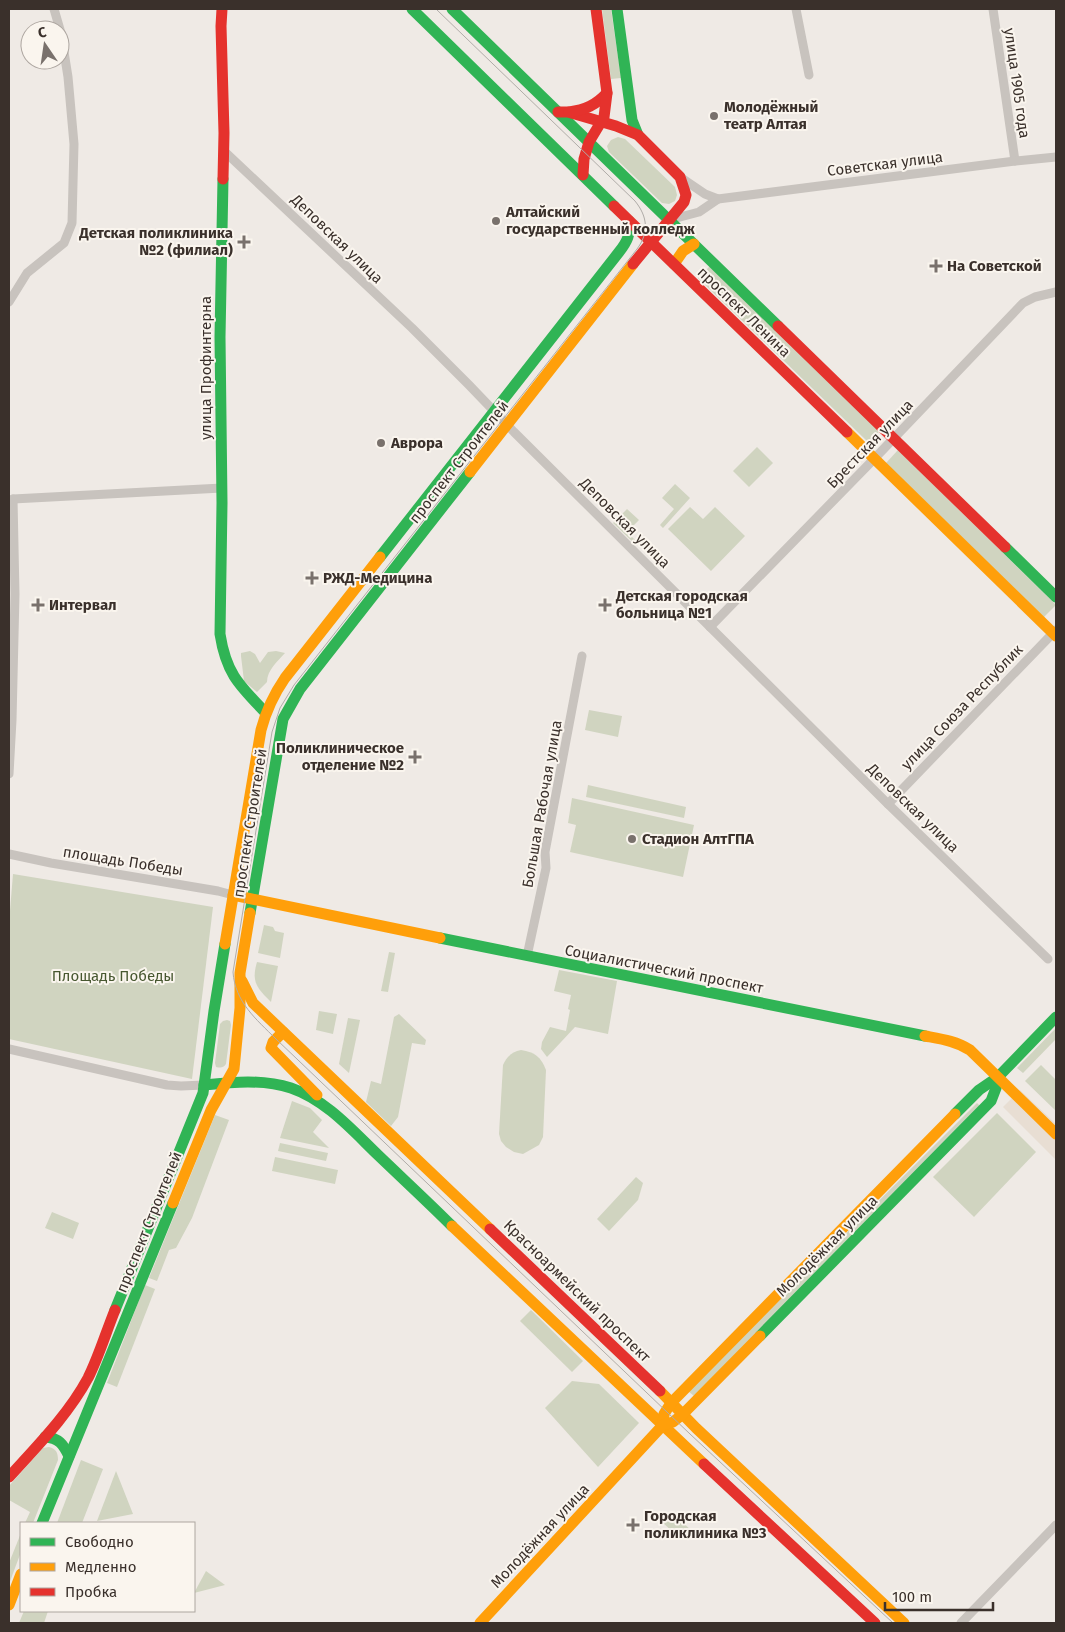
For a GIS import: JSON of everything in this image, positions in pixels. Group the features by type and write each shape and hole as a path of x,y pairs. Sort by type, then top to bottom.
{"main road":[{"name":"улица Профинтерна","path":"222,9 224,151 220,337 222,488 220,634 224,660 233,677 265,712"},
{"name":"проспект Ленина","path":"412,9 1055,633"},
{"name":"проспект Ленина","path":"452,9 563,112 589,142 1056,597"},
{"path":"583,176 584,159 589,142 602,122 607,93 596,9"},
{"path":"617,9 632,120 638,135 680,177"},
{"path":"607,93 628,92"},
{"path":"563,112 588,109 599,103 607,93"},
{"name":"проспект Ленина","path":"563,112 602,122 638,135"},
{"name":"проспект Ленина","path":"680,177 686,195 684,217 694,244"},
{"name":"проспект Строителей","path":"42,1522 211,1110 234,1069 238,1046 240,973 283,720 289,707 300,689 369,600 684,202"},
{"name":"проспект Строителей","path":"9,1477 45,1438 76,1398 88,1377 199,1105 265,712 276,690 285,678 628,241 631,228 629,221"},
{"path":"674,264 683,251 694,244"},
{"path":"354,589 369,600"},
{"name":"Социалистический проспект","path":"233,895 950,1041 970,1050 1056,1134"},
{"name":"Красноармейский проспект","path":"240,973 246,992 260,1011 672,1403 877,1617"},
{"path":"214,1011 228,1001 240,1000 260,1011"},
{"name":"Молодёжная улица","path":"663,1425 664,1414 672,1403 979,1090 998,1076 1056,1017"},
{"path":"283,1032 271,1045 271,1048 337,1116"},
{"name":"Молодёжная улица","path":"480,1623 663,1425 673,1422 683,1414 991,1101 998,1076"},
{"name":"Красноармейский проспект","path":"204,1084 248,1081 285,1087 302,1092 319,1102 337,1116 663,1425 877,1617 904,1623"},
{"path":"45,1438 55,1438 62,1442 69,1456"},
{"path":"9,1604 20,1576"}],"street":[{"path":"9,302 27,273 64,243 72,224 74,144 68,77 61,32 54,9"},
{"path":"796,9 809,76"},
{"name":"улица 1905 года","path":"993,9 1014,161"},
{"name":"Деповская улица","path":"224,151 412,328 888,804 1048,959"},
{"name":"Советская улица","path":"718,199 1056,157"},
{"path":"680,177 705,194 718,199"},
{"path":"669,220 699,212 718,199"},
{"name":"Брестская улица","path":"710,627 894,439 1023,303 1035,297 1056,292"},
{"path":"9,774 15,594 11,498 222,488"},
{"name":"улица Союза Республик","path":"888,804 1055,633"},
{"name":"Большая Рабочая улица","path":"527,956 546,868 545,852 582,656"},
{"name":"площадь Победы","path":"9,854 233,895"},
{"path":"9,1049 167,1085 204,1084"},
{"path":"961,1623 1056,1525"}],"green space":[{"path":"602,9 611,9 621,78 611,79"},
{"path":"618,137 625,139 675,187 677,195 675,201 669,204 662,203 609,152 607,146 611,140"},
{"path":"710,266 880,431 868,442 698,278"},
{"path":"757,447 773,463 749,487 733,471"},
{"path":"898,450 1056,605 1044,617 886,463"},
{"path":"675,484 690,498 663,528 660,525 674,509 662,498"},
{"path":"690,507 703,519 715,507 745,536 711,571 668,529"},
{"path":"627,509 639,520 627,532 637,542 635,544 613,523"},
{"path":"250,651 255,654 260,663 268,652 285,653 271,670 267,682 257,692 244,681 241,653"},
{"path":"589,710 622,716 618,737 585,730"},
{"path":"588,785 686,807 684,818 586,797"},
{"name":"Стадион АлтГПА","path":"572,798 694,825 683,877 570,852 576,825 568,823"},
{"name":"Площадь Победы","path":"13,874 213,907 192,1079 9,1039 9,923"},
{"path":"264,925 284,933 280,958 258,953"},
{"path":"389,952 395,953 388,992 381,991"},
{"path":"257,962 278,966 271,1002 256,984 255,969"},
{"path":"559,970 617,981 608,1034 575,1027 547,1057 541,1049 542,1042 550,1027 566,1031 570,1010 568,1009 571,995 554,991"},
{"path":"319,1011 337,1014 333,1034 316,1030"},
{"path":"399,1014 426,1040 425,1045 412,1043 398,1117 391,1126 366,1102 371,1081 381,1084 394,1017"},
{"path":"348,1018 360,1020 349,1073 339,1064"},
{"path":"227,1020 230,1021 231,1025 226,1064 222,1067 216,1067 220,1024"},
{"path":"1056,1028 1056,1039 1023,1073 1017,1068"},
{"path":"521,1050 537,1056 546,1070 543,1137 539,1145 523,1154 514,1152 506,1147 501,1141 499,1134 503,1065 510,1055"},
{"path":"1041,1065 1056,1080 1056,1111 1025,1081"},
{"path":"292,1101 310,1108 322,1120 313,1132 329,1148 280,1138"},
{"path":"977,1103 981,1107 694,1396 688,1391"},
{"path":"997,1113 1036,1152 974,1217 933,1177"},
{"path":"215,1115 229,1120 192,1218 176,1248 169,1250 157,1281 149,1278"},
{"path":"280,1143 328,1153 326,1161 278,1151"},
{"path":"275,1157 338,1170 335,1184 272,1171"},
{"path":"636,1177 643,1183 638,1200 609,1231 597,1219"},
{"path":"52,1212 79,1223 73,1239 45,1228"},
{"path":"145,1285 155,1289 117,1387 107,1383"},
{"path":"531,1310 583,1361 572,1372 520,1321"},
{"path":"572,1381 599,1384 639,1423 598,1467 545,1408"},
{"path":"49,1447 56,1451 58,1460 33,1522 25,1522 30,1512 9,1500 9,1486 43,1448"},
{"path":"81,1460 103,1469 82,1522 57,1522"},
{"path":"116,1471 133,1514 97,1521"},
{"path":"672,1513 691,1530 682,1540 663,1523"},
{"path":"20,1536 20,1555 9,1584 9,1563"},
{"path":"206,1571 225,1585 195,1593"},
{"path":"24,1612 48,1612 44,1623 19,1623"}],"shaded area":[{"path":"1020,1090 1056,1124 1056,1160 1003,1107"}],"tram line":[{"path":"436,9 635,201 645,219 644,237 637,249 294,685 280,708 272,732 233,972 235,983 242,1001 276,1039 690,1434 893,1623"}],"traffic: fast":[{"path":"412,9 614,206"},
{"path":"452,9 778,326"},
{"path":"617,9 632,120 638,135"},
{"path":"223,179 220,337 222,503 220,634 226,659 235,678 265,712"},
{"path":"380,557 622,248 629,234 629,221"},
{"path":"250,913 283,719 300,689 470,472"},
{"path":"1005,547 1056,597"},
{"path":"440,938 925,1036"},
{"path":"115,1310 203,1093 225,944"},
{"path":"955,1114 979,1090 998,1077 1056,1017"},
{"path":"760,1336 991,1101 998,1077"},
{"path":"204,1085 259,1082 280,1085 304,1093 327,1108 348,1126 452,1226"},
{"path":"42,1522 173,1203"},
{"path":"45,1437 60,1442 69,1456"}],"traffic: slow":[{"path":"674,264 683,251 694,244"},
{"path":"470,472 633,264"},
{"path":"847,432 1056,636"},
{"path":"225,944 261,730 268,709 285,678 380,557"},
{"path":"233,895 440,938"},
{"path":"173,1203 211,1110 234,1069 240,1008 240,973 250,913"},
{"path":"242,981 253,1003 490,1229"},
{"path":"283,1032 273,1042 271,1048 317,1095"},
{"path":"925,1036 954,1042 970,1050 1056,1134"},
{"path":"663,1425 664,1414 671,1403 955,1114"},
{"path":"452,1226 704,1464"},
{"path":"480,1623 663,1425 673,1422 683,1414 760,1336"},
{"path":"660,1391 696,1428 904,1623"},
{"path":"9,1605 20,1577"}],"traffic: jam":[{"path":"222,9 223,179"},
{"path":"583,175 584,159 589,142 604,117 607,93 596,9"},
{"path":"569,112 590,106 607,93"},
{"path":"558,112 568,112 616,126 638,135 680,177 686,195 684,202 633,264"},
{"path":"614,206 847,432"},
{"path":"778,326 1005,547"},
{"path":"490,1229 660,1391"},
{"path":"9,1477 52,1430 80,1392 96,1361 115,1310"},
{"path":"704,1464 875,1623"}],"place":[{"name":"Молодёжный театр Алтая","path":"714,116"},
{"name":"Алтайский государственный колледж","path":"496,221"},
{"name":"Детская поликлиника №2 (филиал)","path":"244,242"},
{"name":"На Советской","path":"936,266"},
{"name":"Аврора","path":"381,443"},
{"name":"РЖД-Медицина","path":"312,578"},
{"name":"Интервал","path":"38,605"},
{"name":"Детская городская больница №1","path":"605,605"},
{"name":"Поликлиническое отделение №2","path":"415,757"},
{"name":"Стадион АлтГПА","path":"632,839"},
{"name":"Городская поликлиника №3","path":"633,1525"}]}
